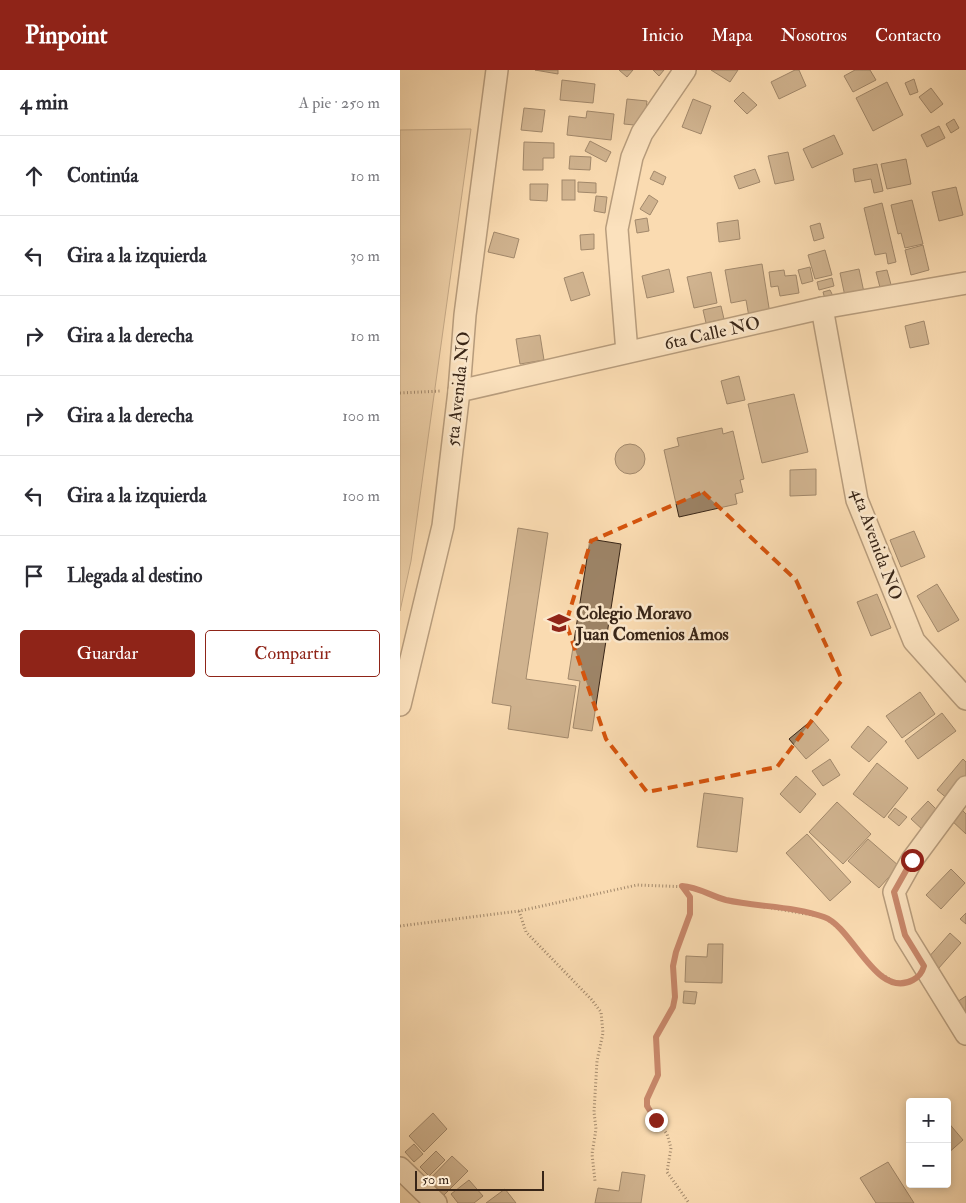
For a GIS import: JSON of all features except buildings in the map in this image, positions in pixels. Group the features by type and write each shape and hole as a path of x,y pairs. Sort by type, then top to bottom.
{"street":[{"name":"5ta Avenida NO","path":"400,705 443,526 459,391 465,315 497,70"},
{"path":"627,352 617,229 632,158 642,133 685,70"},
{"name":"6ta Calle NO","path":"459,391 822,308 966,282"},
{"name":"4ta Avenida NO","path":"822,308 857,500 914,641 966,699"},
{"path":"966,787 912,860 894,892 905,935 966,1034"},
{"path":"400,1168 436,1203"}],"path":[{"path":"400,393 459,391"},
{"path":"400,926 519,911 637,885 682,886 725,900 824,917 845,933 874,970 898,984 908,983 917,978 924,966"},
{"path":"682,886 690,897 690,914 678,943 674,960 676,990 673,1007 656,1037 658,1075 647,1099 647,1106 668,1134 671,1148 667,1172 689,1203"},
{"path":"519,911 526,932 592,998 601,1012 602,1033 597,1061 594,1112 596,1129 592,1154 595,1181"}],"highlighted area":[{"path":"703,492 796,580 842,680 777,767 647,792 606,739 566,623 591,541"}],"shaded area":[{"path":"471,129 411,561 400,611 400,130"}],"place":[{"name":"Colegio Moravo Juan Comenios Amos","path":"559,623"}],"route":[{"path":"656,1120 647,1106 647,1099 656,1083 658,1075 656,1037 673,1007 676,990 673,966 678,943 690,914 690,897 687,890 682,886 690,887 725,900 784,908 824,917 845,933 874,970 890,981 898,984 908,983 917,978 924,966 905,935 894,892 912,860"}]}
